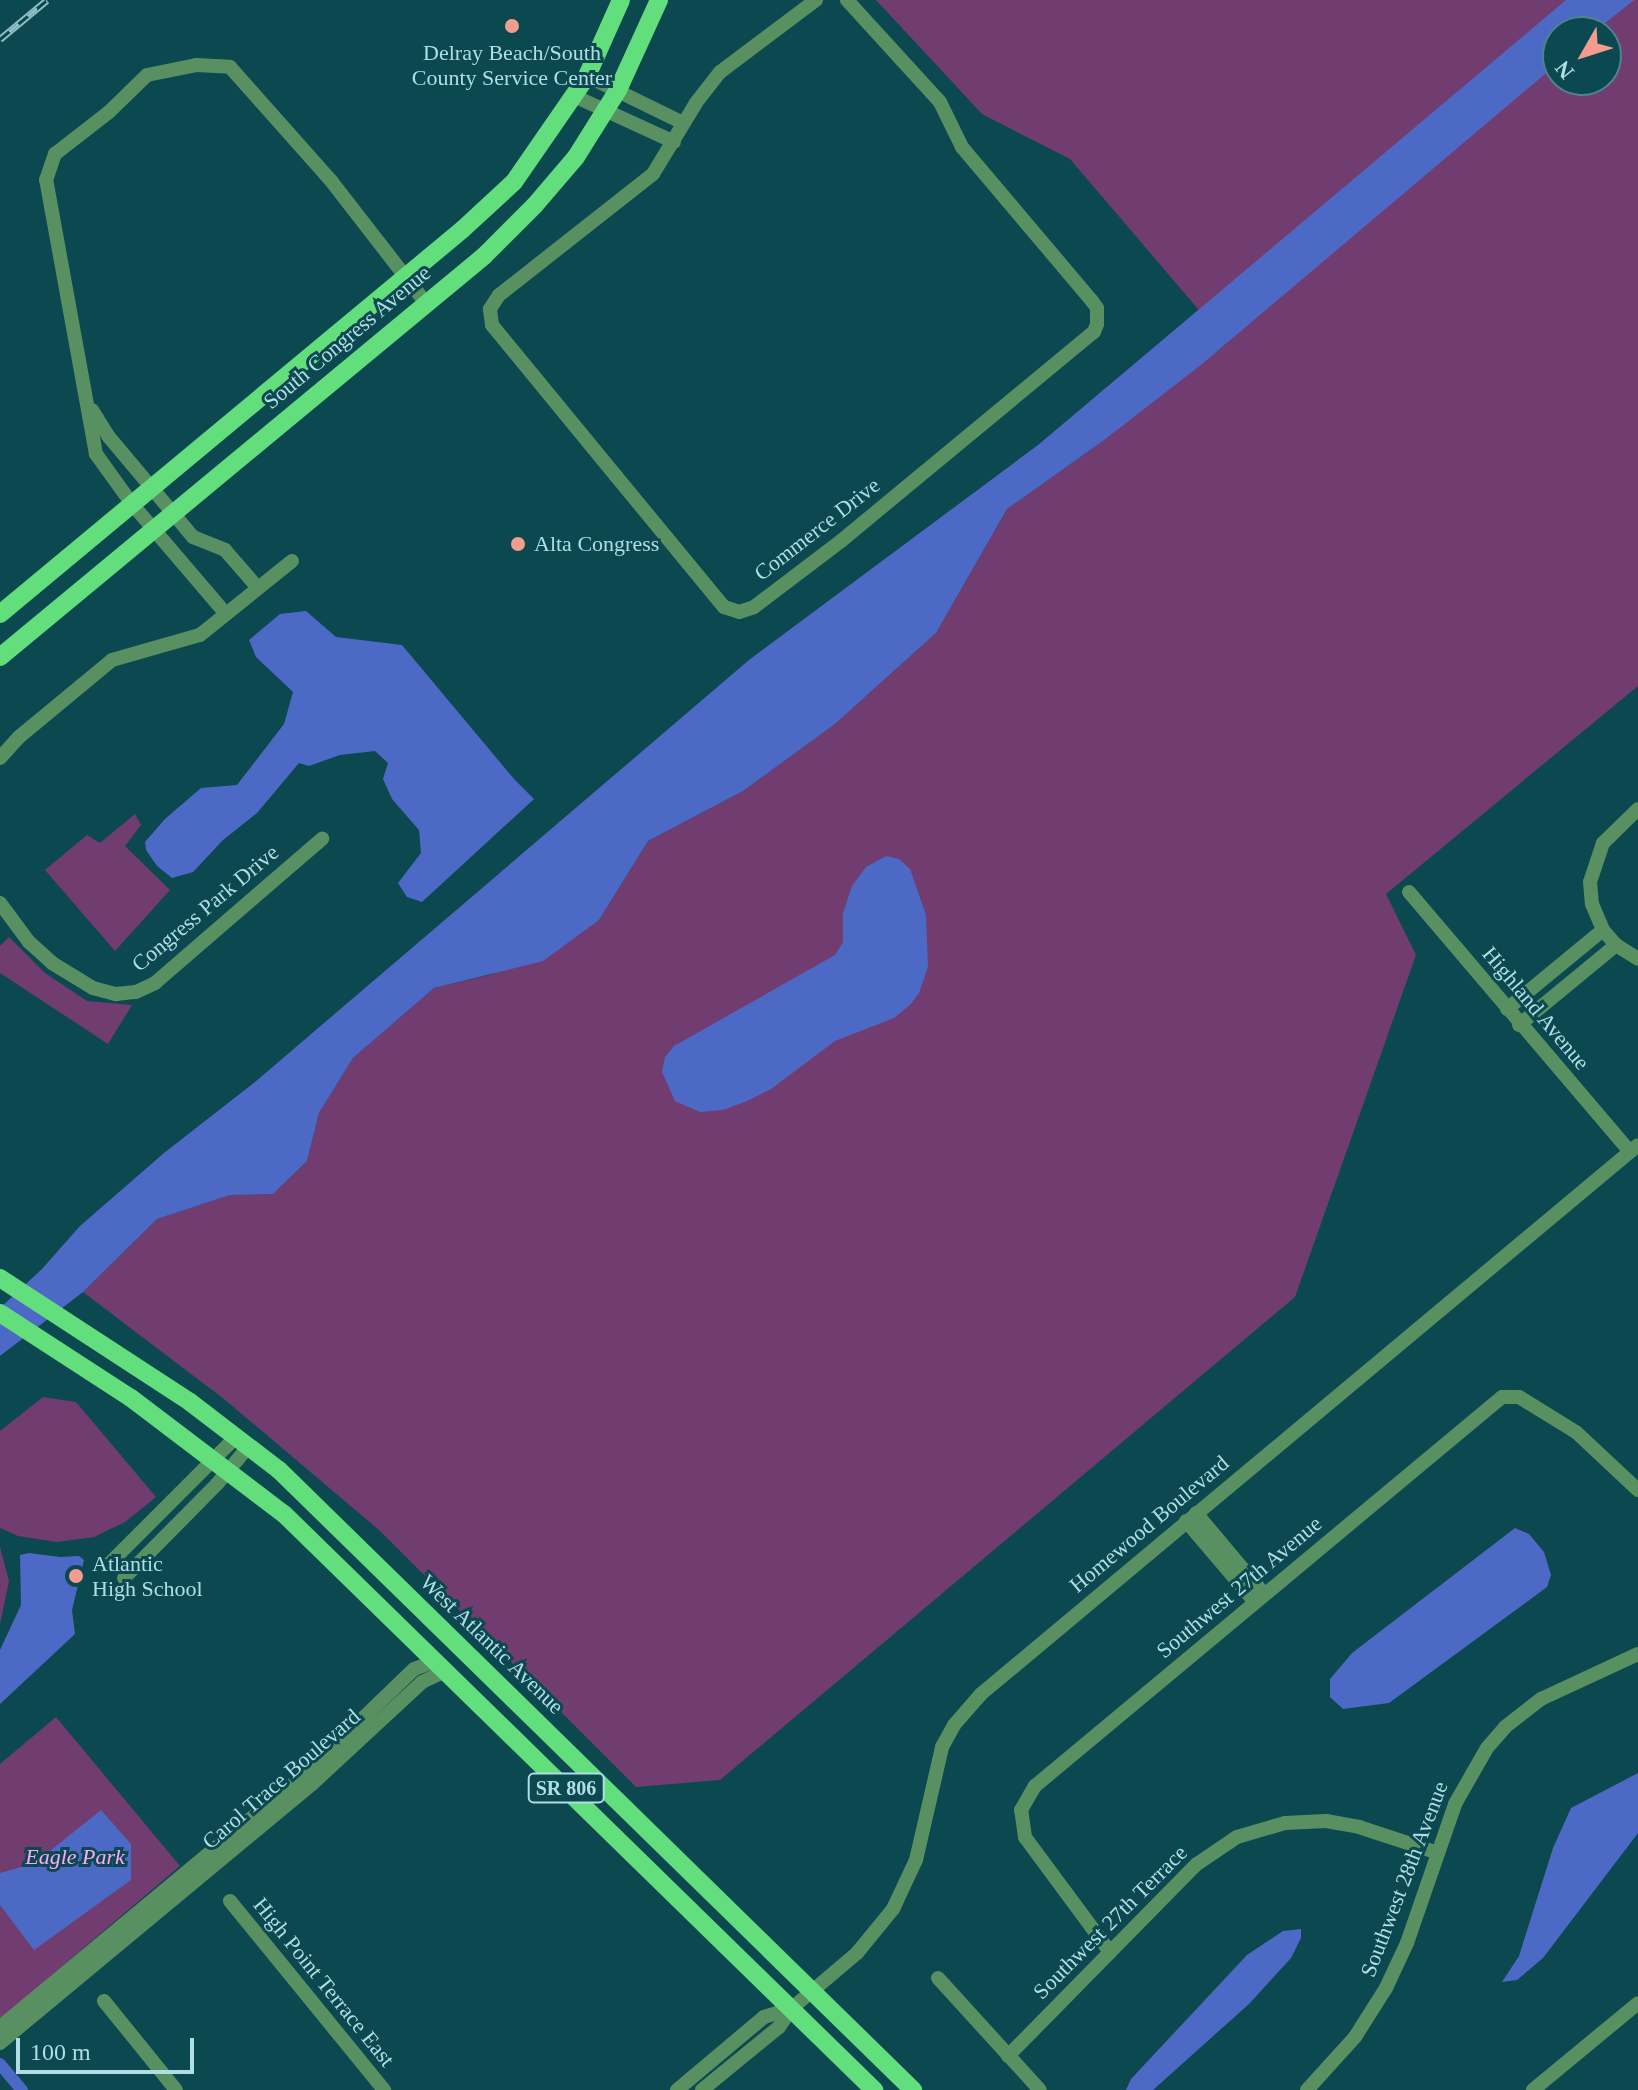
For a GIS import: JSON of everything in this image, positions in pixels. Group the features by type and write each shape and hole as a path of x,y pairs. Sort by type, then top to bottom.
{"main road":[{"name":"South Congress Avenue","path":"0,614 407,276 514,182 587,76 621,0"},
{"name":"South Congress Avenue","path":"0,657 484,256 535,205 576,157 618,90 659,0"},
{"name":"West Atlantic Avenue","path":"4,1281 243,1441 279,1470 913,2090"},
{"name":"SR 806","path":"0,1313 131,1398 284,1514 874,2090"},
{"path":"441,1666 454,1661 494,1679"}],"street":[{"name":"Commerce Drive","path":"816,0 720,72 683,123 653,174 499,295 490,309 492,325 724,607 739,612 754,607 841,541 1094,332 1097,324 1098,316 1092,301 962,147 940,102 847,0"},
{"path":"226,614 157,529 132,504 96,454 46,180 48,164 55,154 109,112 147,75 212,64 236,71 407,276 426,303"},
{"path":"587,76 683,123"},
{"path":"574,96 607,108 674,142"},
{"path":"88,403 109,437 193,537 225,550 258,588"},
{"path":"0,758 19,737 112,660 200,635 292,561"},
{"path":"1638,809 1610,834 1594,863 1591,894 1609,938 1638,959"},
{"name":"Congress Park Drive","path":"0,903 29,942 52,963 93,988 116,994 136,992 155,983 322,839"},
{"name":"Highland Avenue","path":"1409,892 1519,1025 1634,1148"},
{"path":"1507,1009 1609,938"},
{"path":"1519,1025 1609,938"},
{"name":"Homewood Boulevard","path":"791,2009 876,1932 906,1886 916,1860 942,1747 966,1710 1191,1517 1634,1148"},
{"name":"Southwest 27th Avenue","path":"1110,1952 1022,1828 1021,1810 1035,1786 1502,1397 1511,1396 1526,1401 1576,1432 1638,1490"},
{"path":"124,1578 243,1441"},
{"path":"109,1564 222,1464"},
{"path":"1191,1517 1260,1598"},
{"name":"Southwest 28th Avenue","path":"1307,2090 1355,2037 1386,1988 1407,1943 1467,1779 1505,1727 1557,1690 1638,1654"},
{"name":"Carol Trace Boulevard","path":"141,1917 304,1775 414,1669 441,1666"},
{"name":"Southwest 27th Terrace","path":"1008,2056 1197,1864 1237,1837 1269,1826 1301,1821 1343,1823 1438,1853"},
{"name":"High Point Terrace East","path":"230,1901 384,2090"},
{"path":"0,2027 141,1917"},
{"path":"0,2043 141,1917"},
{"path":"938,1978 1040,2090"},
{"path":"104,2001 176,2090"},
{"path":"1533,2090 1638,2003"},
{"path":"677,2090 764,2017 791,2009"},
{"path":"702,2090 779,2027 791,2009"}],"green space":[{"path":"876,0 1638,0 1638,686 1386,894 1416,955 1295,1297 720,1780 636,1787 379,1530 224,1399 83,1292 157,1219 230,1195 273,1194 307,1161 319,1113 353,1058 434,988 493,974 599,920 648,841 743,791 835,724 936,633 1007,509 1103,441 1227,343 1070,159 982,114"},
{"path":"135,814 141,825 125,846 170,890 115,951 45,870 87,835 100,843"},
{"path":"9,937 45,973 87,1001 132,1005 108,1044 0,973 0,946"},
{"path":"43,1397 76,1402 156,1497 125,1522 94,1537 57,1542 18,1536 0,1528 0,1431"},
{"path":"0,1547 9,1581 0,1624"},
{"name":"Eagle Park","path":"56,1717 180,1866 0,2019 0,1764"}],"water":[{"path":"1566,0 1634,0 1614,16 1547,16"},
{"path":"1542,20 1542,77 1202,364 1103,441 1007,509 936,633 835,724 743,791 648,841 599,920 543,961 434,988 353,1058 319,1113 307,1161 273,1194 230,1195 157,1219 83,1292 0,1356 0,1308 42,1269 80,1226 164,1153 255,1082 749,660 1038,445"},
{"path":"306,611 336,637 402,645 534,799 422,902 407,897 398,883 421,853 419,830 392,799 383,779 388,763 375,751 340,755 309,766 299,763 257,813 223,840 193,872 172,878 157,866 146,850 145,842 165,819 201,788 237,785 284,724 293,692 256,657 249,640 280,614"},
{"path":"886,856 899,859 910,869 926,915 928,967 919,993 911,1004 894,1018 835,1041 771,1089 747,1101 723,1110 700,1112 675,1101 662,1072 665,1057 674,1046 835,955 843,942 843,913 852,886 866,867"},
{"path":"1515,1528 1529,1534 1544,1552 1551,1575 1547,1587 1389,1703 1343,1709 1330,1697 1330,1679 1352,1653"},
{"path":"20,1555 79,1556 84,1560 72,1610 75,1634 0,1704 0,1650 21,1605"},
{"path":"1638,1773 1638,1833 1543,1958 1517,1980 1502,1982 1519,1956 1553,1848 1571,1808"},
{"path":"101,1810 131,1844 131,1880 34,1950 0,1905 0,1873 35,1863"},
{"path":"1301,1929 1301,1938 1291,1958 1249,2004 1153,2090 1126,2090 1131,2079 1247,1955 1283,1931"}],"waterway":[{"path":"0,2064 22,2090"}],"railway":[{"path":"0,39 47,0"}],"place":[{"name":"Delray Beach/South County Service Center","path":"512,26"},
{"name":"Alta Congress","path":"518,544"},
{"name":"Atlantic High School","path":"76,1576"}]}
